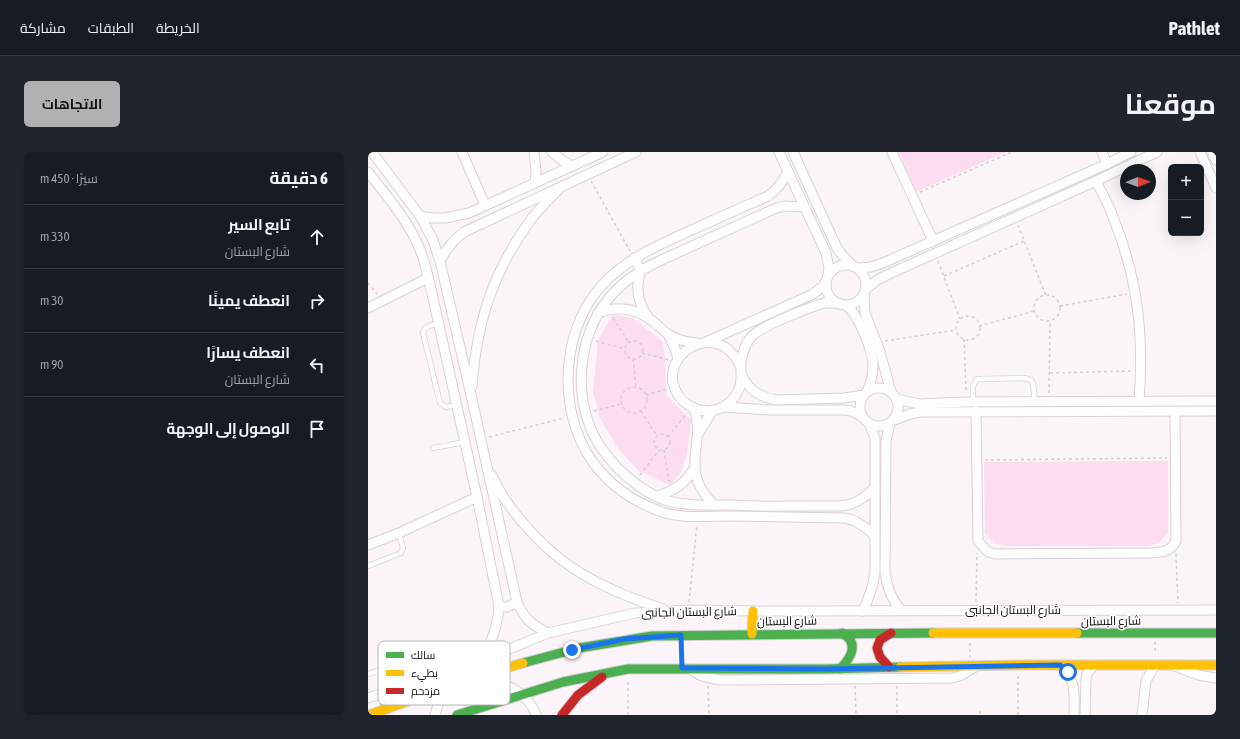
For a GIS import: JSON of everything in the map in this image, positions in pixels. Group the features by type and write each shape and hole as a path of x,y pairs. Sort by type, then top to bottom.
{"street":[{"path":"372,152 420,216 433,240 440,261 471,395 516,602 523,616 536,627 548,633"},
{"path":"462,152 485,205"},
{"path":"534,152 536,172 535,183"},
{"path":"552,152 572,166"},
{"path":"420,216 445,218 469,213 603,152"},
{"path":"440,261 454,240 464,232 588,175 623,155 636,152"},
{"path":"779,152 826,253 829,268 827,292 830,297 842,304 854,314 872,357 873,375 860,408 873,431 875,440 875,573 869,599 863,611"},
{"path":"793,152 837,248 865,278 865,313 876,342 891,391 897,399 899,406 897,414 892,421 886,441 886,583 894,602 901,610"},
{"path":"892,152 933,241"},
{"path":"1102,152 1107,164"},
{"path":"1131,152 1061,185 877,266 855,267 847,265 836,267 827,278 823,286 813,294 690,347 677,360 673,370 673,379 679,396 693,408 703,411 723,407 731,402 737,394 740,386 742,355 747,343 755,333 819,305 857,302 865,291 883,277 1157,152"},
{"path":"1200,152 1216,188"},
{"path":"1212,152 1216,160"},
{"path":"788,171 784,181 777,190 768,196 653,247 623,265 607,279 594,295 574,332 568,375 569,398 572,416 581,441 592,460 606,477 623,492 642,504 674,515 698,517 746,516 844,518 858,522 875,536"},
{"path":"368,172 404,219 412,232 424,261 457,405 499,606 498,620 491,641"},
{"path":"378,185 390,176"},
{"path":"1096,181 1113,216 1126,254 1136,292 1141,344 1139,401"},
{"path":"1061,185 1065,195"},
{"path":"471,395 474,357 482,319 494,283 511,249 529,223 559,189"},
{"path":"768,196 775,200 776,205 774,209"},
{"path":"804,207 794,206 774,209 642,270 622,284 598,313 587,338 582,364 582,391 586,412 598,442 614,464 633,481 656,496 668,500 685,504 714,505 845,506 858,501 875,487"},
{"path":"469,213 475,226"},
{"path":"634,258 642,270"},
{"path":"642,270 637,287 638,296 640,305 650,319"},
{"path":"368,308 428,278"},
{"path":"598,313 616,308 630,309 643,314 668,334 682,340 701,343 715,343 724,346 737,359 746,384 759,395 768,398 776,400 844,398 865,394 872,389 879,387 891,391"},
{"path":"668,334 674,346 677,360"},
{"path":"897,399 916,408 976,411 1216,412"},
{"path":"723,407 770,410 844,410 851,411 877,426 882,426 916,408 970,402 1216,401"},
{"path":"1108,402 1108,411"},
{"path":"693,408 697,421 698,434 695,467 701,488 714,505"},
{"path":"698,434 713,410"},
{"path":"976,411 978,542 988,552 995,554 1161,553 1167,551 1176,541 1174,458 1175,412"},
{"path":"465,442 480,439"},
{"path":"875,440 886,441"},
{"path":"486,466 510,506 530,531 559,558 592,579 627,596 666,611"},
{"path":"656,496 671,492 682,484 695,467"},
{"path":"623,492 633,481"},
{"path":"368,545 399,533 477,497"},
{"path":"746,506 746,516"},
{"path":"844,518 849,513 845,506"},
{"path":"873,586 881,588 886,583"},
{"path":"499,606 507,607 516,602"},
{"name":"شارع البستان الجانبى","path":"510,649 548,633 635,613 666,611 1216,610"},
{"path":"752,634 754,611"},
{"path":"840,669 849,660 852,652 852,643 848,636 842,633"},
{"name":"شارع البستان","path":"510,667 564,652 624,639 681,635 842,633 1216,633"},
{"path":"889,667 881,660 876,652 877,643 882,637 891,633"},
{"path":"510,698 610,672 628,669 840,669 1018,665 1216,665"},
{"path":"1060,665 1068,672 1072,681 1074,691 1074,715"},
{"path":"1085,715 1087,674 1094,665"},
{"path":"1142,715 1146,681 1155,665"},
{"path":"1172,665 1198,675 1216,678"},
{"path":"686,668 708,678 721,680 952,678 960,676 973,666"},
{"path":"562,715 578,695 588,686 610,672"},
{"path":"510,687 521,694 534,709 536,715"},
{"name":"شارع البستان الجانبى","path":"368,698 378,694"},
{"name":"شارع البستان","path":"369,715 395,705"},
{"path":"435,715 438,705"},
{"path":"457,715 487,705"}],"lane":[{"path":"439,324 426,327 423,333 439,401 446,407 457,405"},
{"path":"970,402 973,386 978,379 1025,378 1032,380 1035,402"},
{"path":"433,448 465,442"},
{"path":"368,566 401,553 404,548 399,533"},
{"path":"368,674 378,671"}],"path":[{"path":"912,196 1012,152"},
{"path":"588,175 634,258"},
{"path":"1014,218 1046,296"},
{"path":"944,276 1024,241"},
{"path":"935,253 960,320"},
{"path":"368,283 382,301"},
{"path":"1060,306 1136,292"},
{"path":"1046,296 1053,297 1060,306 1057,317 1050,321 1042,320 1036,315 1035,311 1037,301 1046,296"},
{"path":"608,310 629,343"},
{"path":"979,326 1035,311"},
{"path":"965,316 977,320 979,326 978,333 974,338 968,340 959,336 956,330 957,324 960,320 965,316"},
{"path":"1049,402 1050,321"},
{"path":"876,342 956,330"},
{"path":"587,338 625,349"},
{"path":"964,339 970,402"},
{"path":"633,342 641,345 642,353 639,358 633,359 627,356 625,349 629,343 633,342"},
{"path":"642,353 677,360"},
{"path":"633,359 636,387"},
{"path":"1050,373 1141,371"},
{"path":"629,387 636,387 640,388 646,395 646,406 641,411 634,413 628,412 621,404 621,397 624,391 629,387"},
{"path":"646,395 675,387"},
{"path":"586,412 621,404"},
{"path":"668,437 693,408"},
{"path":"641,411 658,436"},
{"path":"480,439 572,416"},
{"path":"663,434 668,437 670,442 668,448 664,450 659,450 656,448 654,442 658,436 663,434"},
{"path":"633,481 659,450"},
{"path":"664,450 671,492"},
{"path":"977,460 1174,458"},
{"path":"689,610 698,517"},
{"path":"1176,541 1178,609"},
{"path":"976,610 978,542"},
{"path":"1155,632 1155,665"},
{"path":"970,633 973,666"},
{"path":"681,635 686,668"},
{"path":"1018,665 1018,715"},
{"path":"628,669 628,715"},
{"path":"708,678 709,715"},
{"path":"855,678 856,715"},
{"path":"897,678 897,715"}],"shaded area":[{"path":"899,152 1006,152 916,192"},
{"path":"612,315 633,318 663,342 666,395 691,420 687,454 680,474 670,485 639,471 619,450 600,418 593,392 598,341"},
{"path":"1168,461 1168,532 1159,543 1146,546 1007,546 995,543 985,534 984,462"}],"traffic: fast":[{"path":"840,669 852,651 851,641 842,633"},
{"path":"523,663 579,648 652,636 933,633"},
{"path":"1077,633 1216,633"},
{"path":"510,698 563,682 628,669 826,669 900,667"},
{"path":"457,715 489,705"}],"traffic: slow":[{"path":"752,634 753,611"},
{"path":"933,633 1077,633"},
{"path":"510,667 523,663"},
{"path":"900,667 1018,665 1216,665"},
{"path":"386,705 387,709"},
{"path":"369,715 397,705"}],"traffic: jam":[{"path":"889,667 880,657 877,648 880,640 891,633"},
{"path":"562,715 578,695 602,677"}],"route":[{"path":"572,650 624,639 681,635 682,668 826,669 1060,665 1068,672"}]}
